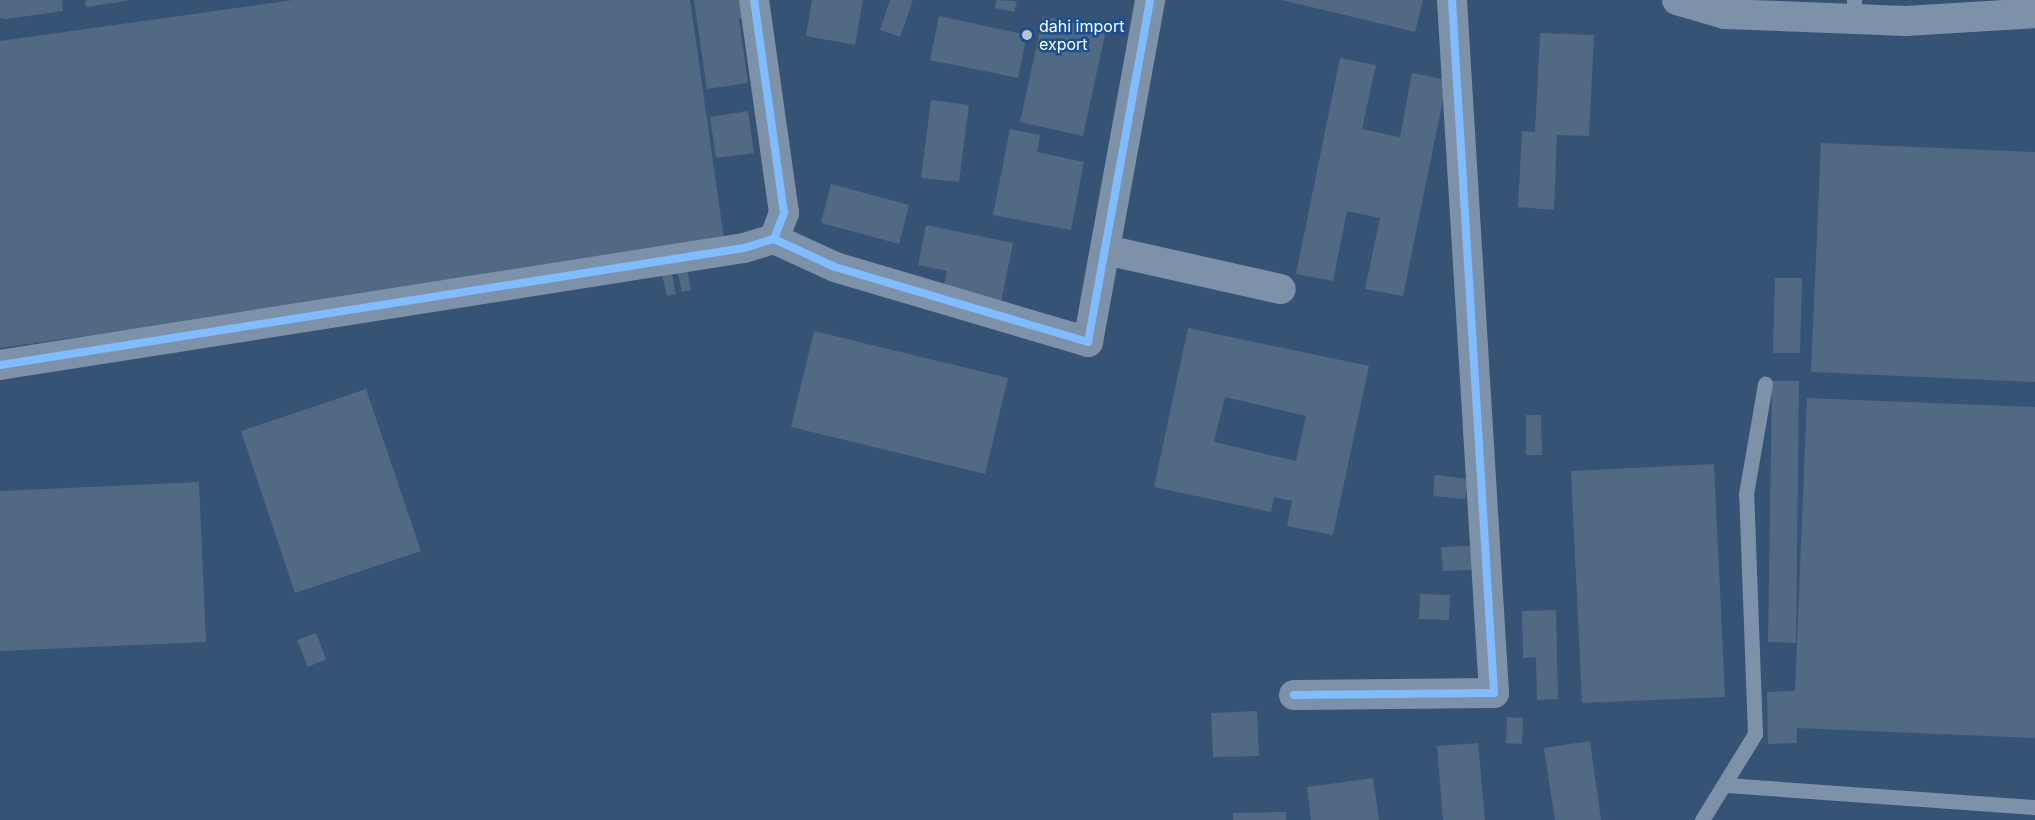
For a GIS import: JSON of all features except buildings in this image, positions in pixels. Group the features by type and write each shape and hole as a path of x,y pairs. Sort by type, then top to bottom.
{"street":[{"path":"754,0 784,213 774,239"},
{"path":"0,365 733,249 774,239 836,267 1088,342 1150,0"},
{"path":"1294,695 1494,693 1452,0"},
{"path":"1677,0 1725,14 1854,9 1906,21 2035,13"},
{"path":"1106,250 1281,289"}],"lane":[{"path":"1702,820 1726,786 1755,734 1746,494 1765,384"},
{"path":"1726,786 2035,807"}],"cycle path":[{"path":"0,365 744,248 774,239 784,213 754,0"},
{"path":"774,239 835,267 1088,342 1150,0"},
{"path":"1294,695 1494,693 1452,0"}],"place":[{"name":"dahi import export","path":"1027,35"}]}
